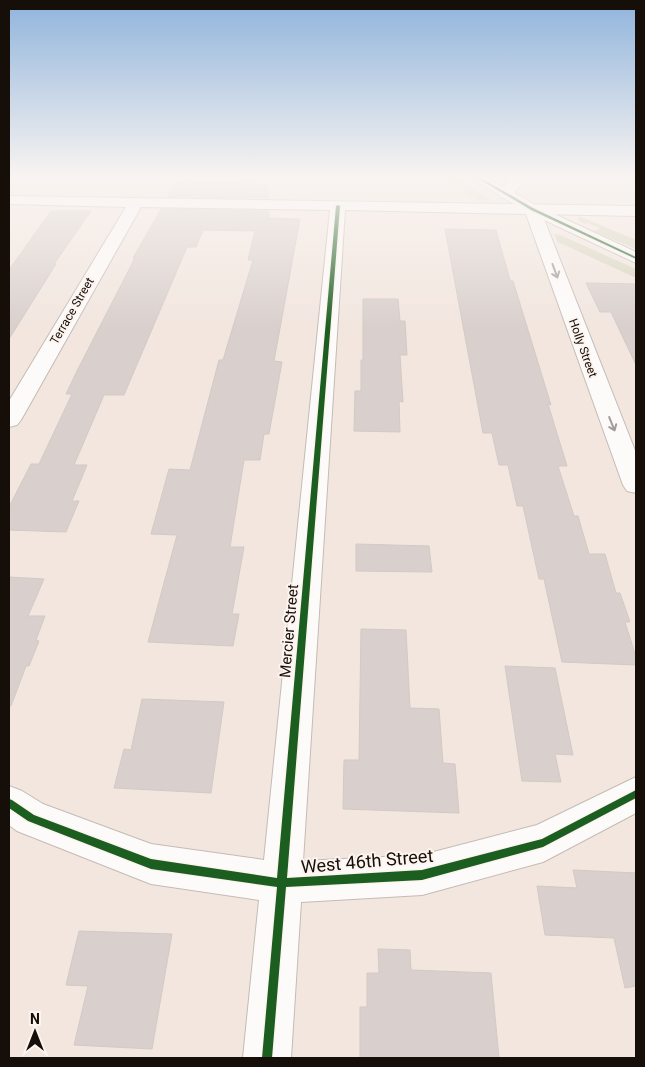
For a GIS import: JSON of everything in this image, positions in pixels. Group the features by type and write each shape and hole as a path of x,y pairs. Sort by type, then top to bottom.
{"street":[{"name":"Terrace Street","path":"9,420 121,228"},
{"name":"Mercier Street","path":"267,1058 280,883 336,228"},
{"name":"Holly Street","path":"539,228 636,485"},
{"path":"572,228 636,258"},
{"name":"West 46th Street","path":"9,804 31,818 151,864 280,883 422,875 542,843 636,794"}],"shaded area":[{"path":"607,228 636,240 636,249 594,231"},
{"path":"554,234 636,269 636,278 558,242"}],"building":[{"path":"39,228 79,228 54,264 56,264 9,339 9,270"},
{"path":"150,228 298,228 274,361 282,362 269,434 264,434 260,460 244,460 230,547 244,547 232,614 239,614 233,646 148,642 177,535 151,534 169,469 190,470 219,360 223,360 253,260 248,260 255,231 203,230 196,247 187,247 124,395 104,395 74,465 87,465 72,501 79,501 66,532 9,530 9,507 31,464 39,464 72,394 66,394 135,258 133,258"},
{"path":"445,229 496,230 510,280 513,281 551,405 548,404 567,466 558,466 574,516 578,516 589,554 605,554 616,593 620,593 630,622 625,622 636,657 636,665 562,662 544,579 539,579 523,506 517,506 508,465 499,465 492,433 483,433"},
{"path":"586,283 636,284 636,365 611,312 600,312"},
{"path":"363,299 398,299 400,321 405,321 407,355 400,355 403,402 399,401 400,432 354,431 355,391 361,391"},
{"path":"356,544 429,546 432,572 356,571"},
{"path":"9,577 44,579 28,616 45,616 36,640 39,641 29,666 26,666 11,706 9,706"},
{"path":"361,629 406,630 410,708 439,709 443,763 455,764 459,813 343,809 344,760 359,760"},
{"path":"505,666 555,668 573,755 555,754 561,782 522,781"},
{"path":"142,699 224,702 211,793 114,788 124,749 131,750"},
{"path":"573,870 636,873 636,986 625,988 614,938 545,935 537,886 577,888"},
{"path":"79,931 172,934 152,1049 74,1045 88,986 66,985"},
{"path":"378,949 410,950 411,970 491,973 499,1058 360,1058 360,1007 367,1007 367,973 379,973"}],"cycle path":[{"path":"267,1058 336,228"},
{"path":"572,228 636,258"},
{"path":"9,803 31,818 151,864 280,883 422,875 543,843 636,794"}]}
